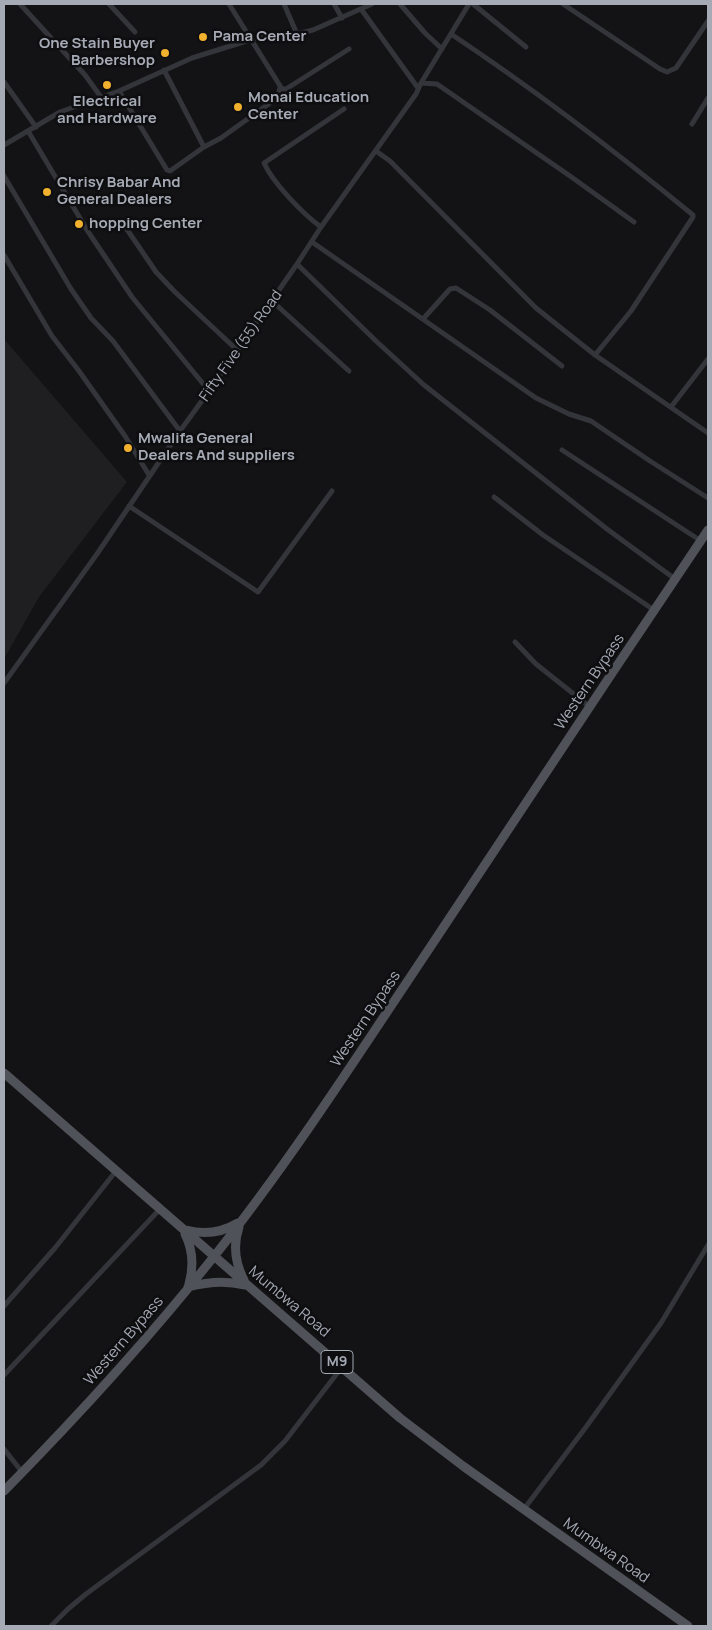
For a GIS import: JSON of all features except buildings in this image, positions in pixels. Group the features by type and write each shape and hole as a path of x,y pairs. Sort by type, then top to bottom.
{"main road":[{"name":"Western Bypass","path":"4,1491 102,1388 214,1256 242,1220 345,1075 708,530"},
{"name":"Mumbwa Road","path":"4,1073 183,1230 290,1320 400,1418 463,1466 688,1626"},
{"path":"183,1230 198,1234 214,1233 242,1220"},
{"path":"242,1220 236,1236 235,1253 239,1270 247,1285"},
{"path":"183,1230 192,1252 193,1264 188,1286 212,1282 230,1282 247,1285"}],"street":[{"path":"20,4 85,74 101,97"},
{"path":"110,4 135,32"},
{"path":"119,91 167,170 170,171 277,98 280,88 253,39 229,4"},
{"path":"284,4 297,34"},
{"path":"334,4 342,18"},
{"path":"4,145 60,112 119,91 192,58 253,39 297,34 313,30 372,4"},
{"path":"400,4 425,33 442,49"},
{"path":"469,4 526,47"},
{"name":"Fifty Five (55) Road","path":"4,683 98,554 149,475 376,151 419,86 469,4"},
{"path":"563,4 667,72 676,68 708,21"},
{"path":"361,9 419,86 437,84 634,222"},
{"path":"451,34 561,111 694,215 644,294 594,355"},
{"path":"280,88 286,89 349,48"},
{"path":"164,70 204,147"},
{"path":"4,82 36,127"},
{"path":"692,124 708,98"},
{"path":"321,227 308,218 291,200 264,162 344,109"},
{"path":"28,131 87,230 132,297 209,391"},
{"path":"376,151 390,161 536,308 594,355 708,432"},
{"path":"4,176 71,289 91,318 113,342 180,431"},
{"path":"124,225 156,272 238,350"},
{"path":"312,242 536,398 569,414 591,420 650,462 708,498"},
{"path":"4,256 52,336 125,436 149,475"},
{"path":"298,264 376,342 424,385 607,529 675,579"},
{"path":"423,320 450,289 456,288 490,310 562,366"},
{"path":"272,301 349,371"},
{"path":"672,407 708,359"},
{"path":"562,450 701,541"},
{"path":"129,506 258,592 332,491"},
{"path":"494,497 543,535 654,610"},
{"path":"514,642 536,664 590,707"},
{"path":"4,1306 55,1248 116,1171"},
{"path":"4,1375 160,1209"},
{"path":"524,1509 661,1323 708,1245"},
{"path":"51,1626 68,1608 262,1465 274,1454 343,1367"},
{"path":"4,1449 22,1472"}],"shaded area":[{"path":"4,339 127,482 39,597 4,659"}],"place":[{"name":"Pama Center","path":"203,37"},
{"name":"One Stain Buyer Barbershop","path":"165,53"},
{"name":"Electrical and Hardware","path":"107,85"},
{"name":"Monai Education Center","path":"238,107"},
{"name":"Chrisy Babar And General Dealers","path":"47,192"},
{"name":"hopping Center","path":"79,224"},
{"name":"Mwalifa General Dealers And suppliers","path":"128,448"}]}
